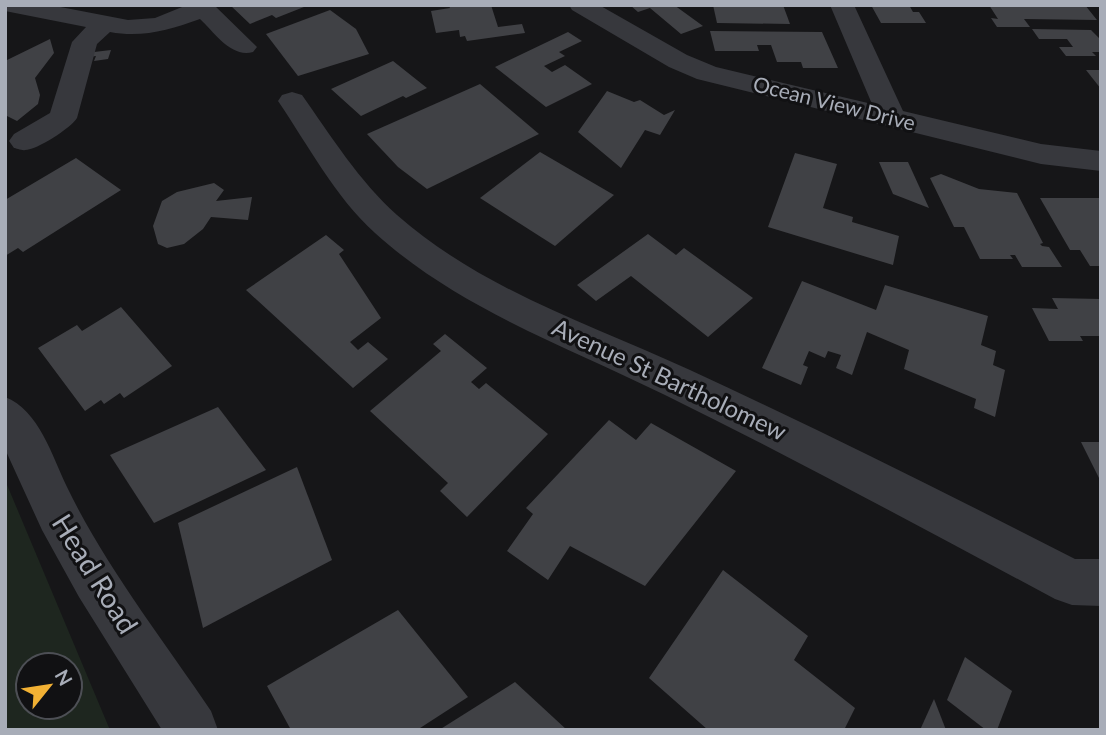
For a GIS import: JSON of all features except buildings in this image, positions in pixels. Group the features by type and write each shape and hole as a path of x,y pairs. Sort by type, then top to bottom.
{"street":[{"path":"11,5 128,28 153,26 202,7 244,47"},
{"name":"Ocean View Drive","path":"581,5 694,69 1041,154 1101,161"},
{"path":"842,5 892,118"},
{"path":"23,141 63,118 86,40 104,24"},
{"name":"Avenue St Bartholomew","path":"292,101 351,184 385,222 458,275 506,304 794,439 1091,590"},
{"name":"Head Road","path":"5,415 16,429 54,509 86,565 192,730"}],"shaded area":[{"path":"5,480 77,651 14,651 14,721 84,721 84,668 110,730 5,730"}]}
